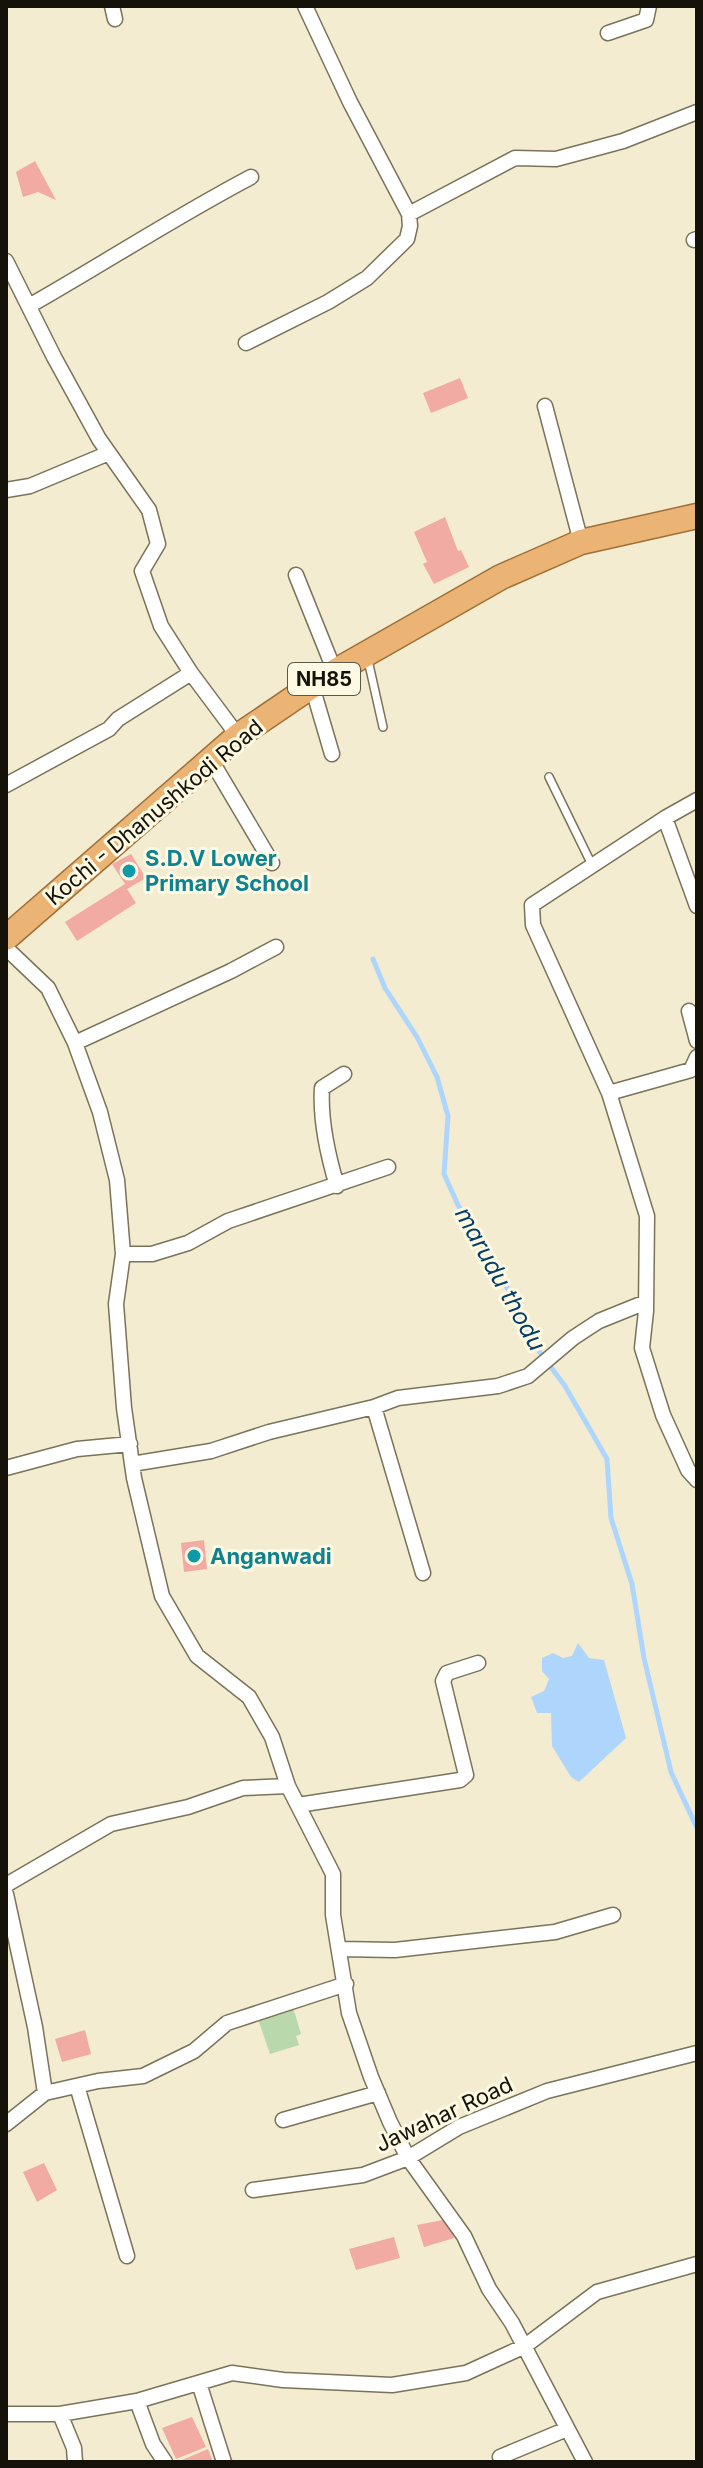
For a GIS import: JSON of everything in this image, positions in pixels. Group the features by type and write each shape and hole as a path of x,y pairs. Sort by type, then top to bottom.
{"highway":[{"name":"Kochi - Dhanushkodi Road","path":"6,938 238,736 312,686 501,577 581,542 697,516"}],"street":[{"path":"246,343 328,302 367,278 407,239 410,226 409,214 350,102 305,6"},
{"path":"608,33 646,20 649,6"},
{"path":"409,214 515,158 556,159 623,141 697,112"},
{"path":"29,306 251,177"},
{"path":"6,261 54,357 109,453 149,510 158,544 142,571 161,626 238,736"},
{"path":"545,406 581,542"},
{"path":"6,490 30,486 109,453"},
{"path":"296,575 335,672"},
{"path":"6,785 109,729 118,719 191,673"},
{"path":"312,686 332,754"},
{"path":"211,760 272,863"},
{"path":"697,800 532,905 533,925 609,1093 647,1216 642,1348 663,1415 688,1470 697,1480"},
{"path":"665,818 697,906"},
{"path":"75,1043 276,947"},
{"path":"6,948 48,988 75,1043 100,1112 117,1180 123,1254 116,1304 132,1464 162,1596 197,1656 249,1697 272,1737 288,1786 333,1874 333,1915 349,2013 378,2093 408,2158 464,2236 489,2289 525,2346 585,2462"},
{"path":"689,1011 697,1041"},
{"path":"609,1093 691,1070 697,1057"},
{"path":"337,1186 321,1104 322,1088 344,1074"},
{"path":"123,1254 152,1254 188,1243 228,1221 388,1167"},
{"path":"132,1464 211,1451 269,1432 374,1407 398,1398 498,1386 528,1376 599,1321 646,1302"},
{"path":"374,1407 423,1573"},
{"path":"6,1468 77,1449 130,1444"},
{"path":"298,1805 460,1780 466,1775 443,1681 447,1673 478,1663"},
{"path":"6,1885 111,1824 188,1807 243,1788 288,1786"},
{"path":"6,1894 35,2027 45,2093"},
{"path":"340,1949 395,1950 555,1932 613,1915"},
{"path":"6,2124 45,2093 143,2076 194,2051 227,2023 346,1984"},
{"name":"Jawahar Road","path":"253,2190 363,2175 408,2158 459,2127 547,2091 697,2053"},
{"path":"77,2086 127,2256"},
{"path":"283,2120 378,2093"},
{"path":"6,2414 60,2414 137,2401 232,2373 283,2380 392,2385 466,2373 525,2346 597,2292 697,2264"},
{"path":"199,2383 224,2462"},
{"path":"137,2401 153,2444 165,2462"},
{"path":"60,2414 74,2448 75,2462"},
{"path":"500,2457 567,2429"}],"lane":[{"path":"367,654 383,727"},
{"path":"549,777 593,867"}],"green space":[{"path":"292,2004 301,2034 296,2036 299,2045 270,2054 257,2016"}],"water":[{"path":"578,1643 589,1658 604,1660 626,1738 579,1782 571,1777 552,1746 551,1713 537,1713 531,1697 544,1691 549,1679 542,1671 542,1658 553,1653 563,1658 572,1656"}],"building":[{"path":"35,161 56,200 38,192 23,197 16,172"},
{"path":"460,378 468,398 431,413 423,393"},
{"path":"445,517 458,551 461,550 469,567 434,584 423,564 427,562 414,532"},
{"name":"S.D.V Lower Primary School","path":"131,854 146,878 127,889 136,903 77,941 65,922 125,884 112,864"},
{"name":"Anganwadi","path":"204,1540 207,1569 184,1572 181,1543"},
{"path":"85,2030 91,2054 62,2062 55,2039"},
{"path":"44,2163 57,2190 37,2202 23,2172"},
{"path":"448,2219 454,2238 424,2247 417,2225"},
{"path":"394,2237 400,2258 356,2270 349,2249"},
{"path":"192,2417 206,2447 176,2459 162,2428"},
{"path":"208,2449 213,2462 177,2462"}],"waterway":[{"name":"marudu thodu","path":"373,959 385,988 417,1037 437,1077 448,1116 444,1174 458,1205 516,1303 532,1342 565,1386 607,1459 611,1518 632,1584 644,1658 671,1772 697,1828"}],"place":[{"name":"S.D.V Lower Primary School","path":"129,871"},
{"name":"Anganwadi","path":"194,1556"}]}
